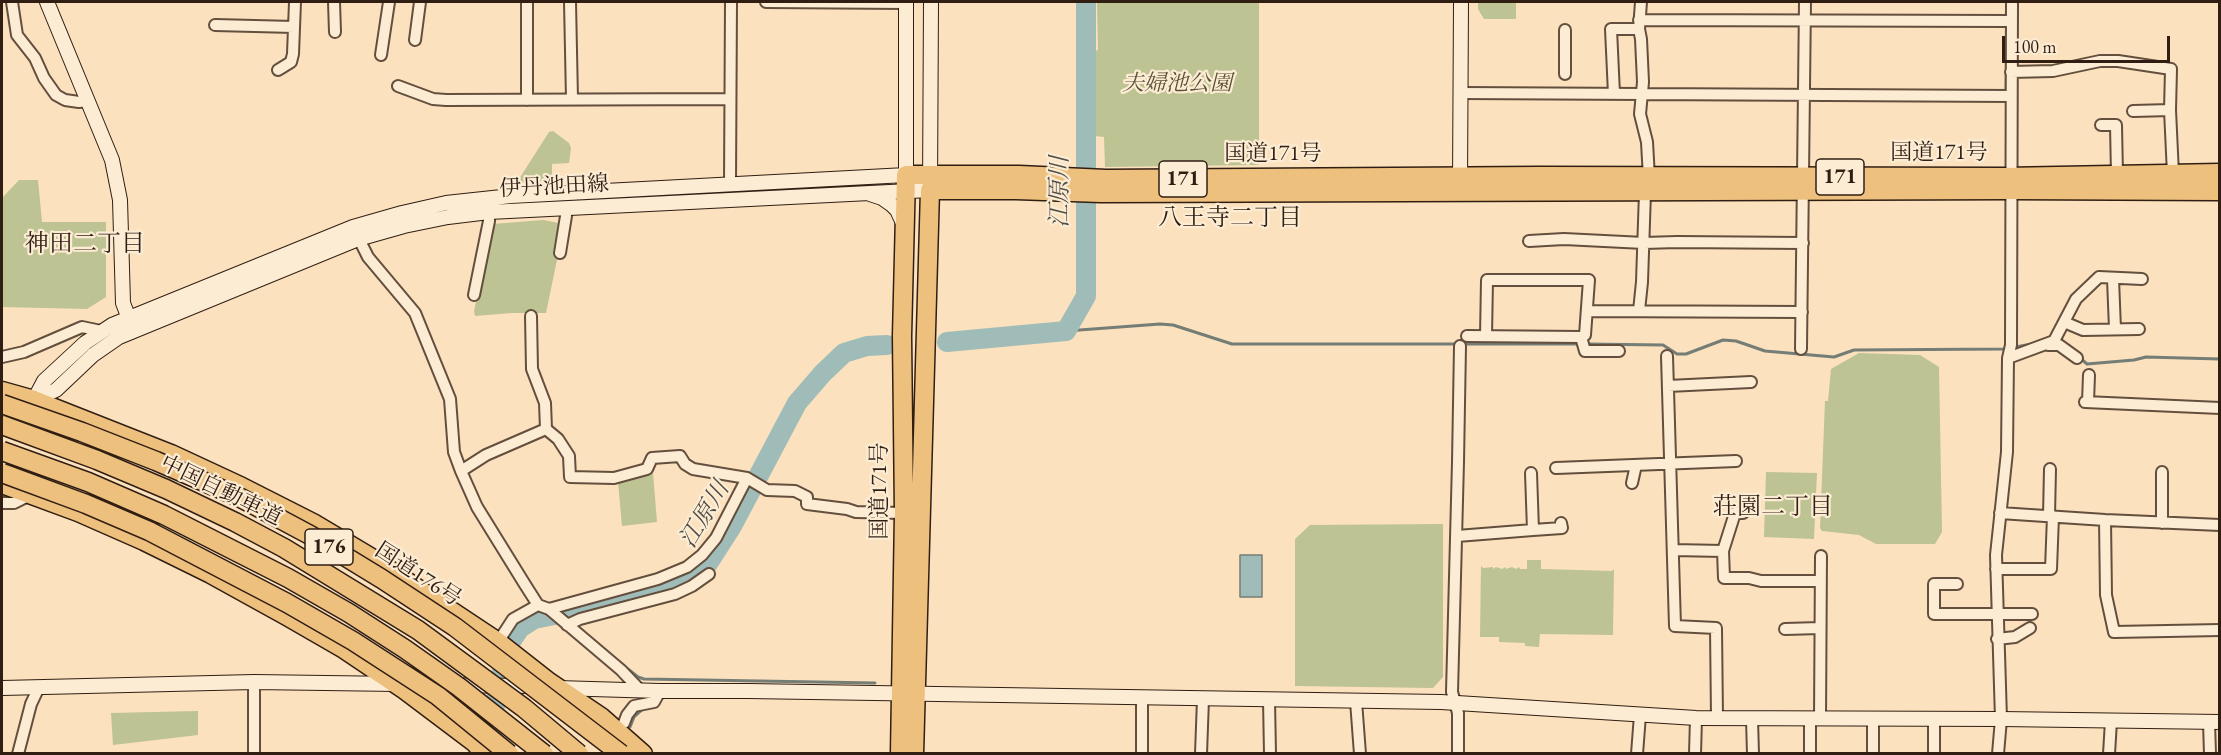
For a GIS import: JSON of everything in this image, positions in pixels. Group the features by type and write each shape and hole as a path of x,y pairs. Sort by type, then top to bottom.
{"highway":[{"name":"国道171号","path":"2011,184 2117,175 2220,173"},
{"name":"国道171号","path":"914,753 907,694 904,513 902,336 906,183 1019,175 1107,179 1460,184 2011,184 2220,191"},
{"name":"国道171号","path":"900,753 907,694 929,298 931,182"},
{"path":"2,391 27,405 171,454 303,518 370,557 498,642 557,688 601,717 643,753"},
{"name":"国道176号","path":"2,403 27,405 237,496 310,536 382,579 455,627 621,753"},
{"name":"中国自動車道","path":"2,427 97,460 166,489 245,527 318,568 418,630 582,753"},
{"name":"中国自動車道","path":"2,451 88,482 164,514 278,573 349,613 405,649 544,753"},
{"path":"2,473 86,504 149,531 287,603 353,641 438,696 509,753"},
{"path":"2,484 32,494 144,541 212,574 344,649 474,742 481,752"},
{"path":"509,725 539,753"}],"street":[{"path":"12,2 17,34 35,58 44,78 56,95 65,100 88,101"},
{"path":"47,2 112,160 120,200 123,303 135,331"},
{"path":"278,70 291,62 293,54 295,2"},
{"path":"334,2 335,32"},
{"path":"381,55 389,2"},
{"path":"416,40 420,2"},
{"path":"527,2 527,100"},
{"path":"570,2 572,99"},
{"path":"730,183 731,2"},
{"path":"766,2 906,2 906,183"},
{"path":"931,2 931,182"},
{"path":"1460,184 1461,2"},
{"path":"1639,311 1647,185 1647,142 1640,114 1641,2"},
{"path":"1802,349 1805,2"},
{"path":"1998,753 2001,719 1996,569 2007,452 2007,358 2011,345 2012,2"},
{"path":"1614,94 1611,29 1639,25 1805,21 2011,21"},
{"path":"215,25 294,27"},
{"path":"1565,30 1565,84"},
{"path":"2011,72 2052,71 2100,61 2171,69 2173,174"},
{"path":"1460,93 1565,84 1614,94 2011,96"},
{"path":"398,86 433,99 730,99"},
{"path":"2133,111 2170,110"},
{"path":"2101,125 2116,125 2117,175"},
{"name":"伊丹池田線","path":"27,405 57,390 79,366 105,346 402,213 446,203 511,196 730,183 906,183"},
{"name":"伊丹池田線","path":"2,427 27,405 44,381 85,343 101,332 128,318 356,233 489,212 867,194 906,183"},
{"path":"867,194 882,198 892,205 897,210 904,228"},
{"path":"560,253 566,216 565,207"},
{"path":"474,295 489,212"},
{"path":"356,233 368,257 414,313 450,399 454,452 461,471 477,507 537,605 549,610 621,670 641,691"},
{"path":"1529,241 1564,238 1644,243 1803,243"},
{"path":"2007,358 2054,341 2076,299 2099,277 2142,279"},
{"path":"2113,279 2115,329"},
{"path":"1467,336 1581,337 1585,335 1589,280 1487,280 1486,336"},
{"path":"1587,310 1802,312"},
{"path":"531,316 532,369 545,403 546,429 558,439 569,456 570,477 614,478 647,469 652,458 680,456 685,464 693,469 747,478 767,490 795,491 807,497 807,504 856,512 904,513"},
{"path":"2064,322 2083,330 2139,328"},
{"path":"2,357 24,352 82,327 101,332"},
{"path":"1581,337 1585,351 1619,351"},
{"path":"2048,345 2059,345 2077,358"},
{"path":"1458,753 1458,712 1452,692 1460,346"},
{"path":"1667,356 1674,626 1716,628 1717,718"},
{"path":"2089,375 2087,402 2220,408"},
{"path":"1668,386 1751,382"},
{"path":"461,471 486,455 546,429"},
{"path":"1556,468 1736,461"},
{"path":"1632,483 1636,465"},
{"path":"1996,569 2051,569 2050,469"},
{"path":"2162,472 2162,523"},
{"path":"1532,473 1533,530"},
{"path":"549,610 658,579 687,567 702,555 716,538 747,478"},
{"path":"2,503 14,503 32,494"},
{"path":"1743,513 1735,513 1723,551 1724,578 1749,578 1761,581 1820,581"},
{"path":"2000,513 2220,525"},
{"path":"2105,520 2108,632 2220,630"},
{"path":"1457,536 1562,528 1562,523"},
{"path":"1673,550 1723,551"},
{"path":"1810,753 1815,719 1821,556"},
{"path":"564,623 675,594 709,574"},
{"path":"1958,584 1934,584 1934,614 2032,614"},
{"path":"498,642 513,619 537,605"},
{"path":"1785,629 1820,628"},
{"path":"1998,639 2010,639 2030,628"},
{"path":"2000,680 2011,680"},
{"path":"254,682 254,753"},
{"path":"2,688 254,682 396,684 641,691 1455,703 1695,718 2214,722 2210,753"},
{"path":"18,753 31,704 39,687"},
{"path":"624,723 634,706 654,702 660,691"},
{"path":"1142,698 1142,753"},
{"path":"1202,753 1203,699"},
{"path":"1269,700 1270,753"},
{"path":"1356,701 1360,753"},
{"path":"1637,753 1640,715"},
{"path":"1695,718 1695,753"},
{"path":"1752,719 1753,753"},
{"path":"1873,719 1873,753"},
{"path":"1934,719 1934,753"},
{"path":"2109,753 2111,721"}],"green space":[{"name":"夫婦池公園","path":"1097,2 1259,2 1259,165 1105,167 1104,137 1095,136"},
{"path":"1478,2 1516,2 1516,19 1484,19 1478,9"},
{"path":"553,131 569,143 571,148 569,163 552,164 552,181 519,183 519,179 549,132"},
{"path":"19,180 38,180 42,222 106,222 106,297 87,309 2,307 2,198"},
{"path":"543,220 559,223 553,254 558,255 546,313 475,316 474,311 493,224"},
{"path":"1859,353 1920,355 1939,367 1942,532 1935,544 1876,544 1859,535 1822,531 1820,528 1825,401 1828,401 1831,369"},
{"path":"1766,472 1817,473 1814,539 1764,537"},
{"path":"653,473 657,522 622,526 618,482"},
{"path":"1443,524 1443,677 1433,688 1295,686 1295,539 1310,525"},
{"path":"1527,560 1541,560 1541,569 1612,571 1614,569 1613,635 1540,634 1539,647 1525,646 1525,643 1499,642 1499,637 1480,637 1481,566 1483,568 1493,567 1493,569 1519,567 1527,569"},
{"path":"198,711 198,735 113,745 111,713"}],"water":[{"path":"1240,555 1262,555 1262,597 1240,597"}],"waterway":[{"name":"江原川","path":"947,342 1066,331 1086,296 1086,2"},
{"path":"2006,91 2007,24"},
{"path":"1066,331 1160,324 1173,325 1232,344 1579,344"},
{"path":"1586,344 1663,345 1677,354 1686,354 1723,340 1736,341 1765,351 1834,357 1854,350 2004,349 2032,344"},
{"name":"江原川","path":"512,640 520,628 534,619 677,585 705,568 732,526 797,403 844,353 867,346 887,345"},
{"path":"2080,358 2087,364 2146,357 2220,359"},
{"name":"江原川","path":"570,612 572,618"},
{"name":"江原川","path":"489,750 500,677 507,657"},
{"path":"624,666 644,679 875,683"},
{"path":"630,727 634,717 643,709"}],"district":[{"name":"八王寺二丁目","path":"1230,218"},
{"name":"神田二丁目","path":"85,244"},
{"name":"荘園二丁目","path":"1773,507"}]}
